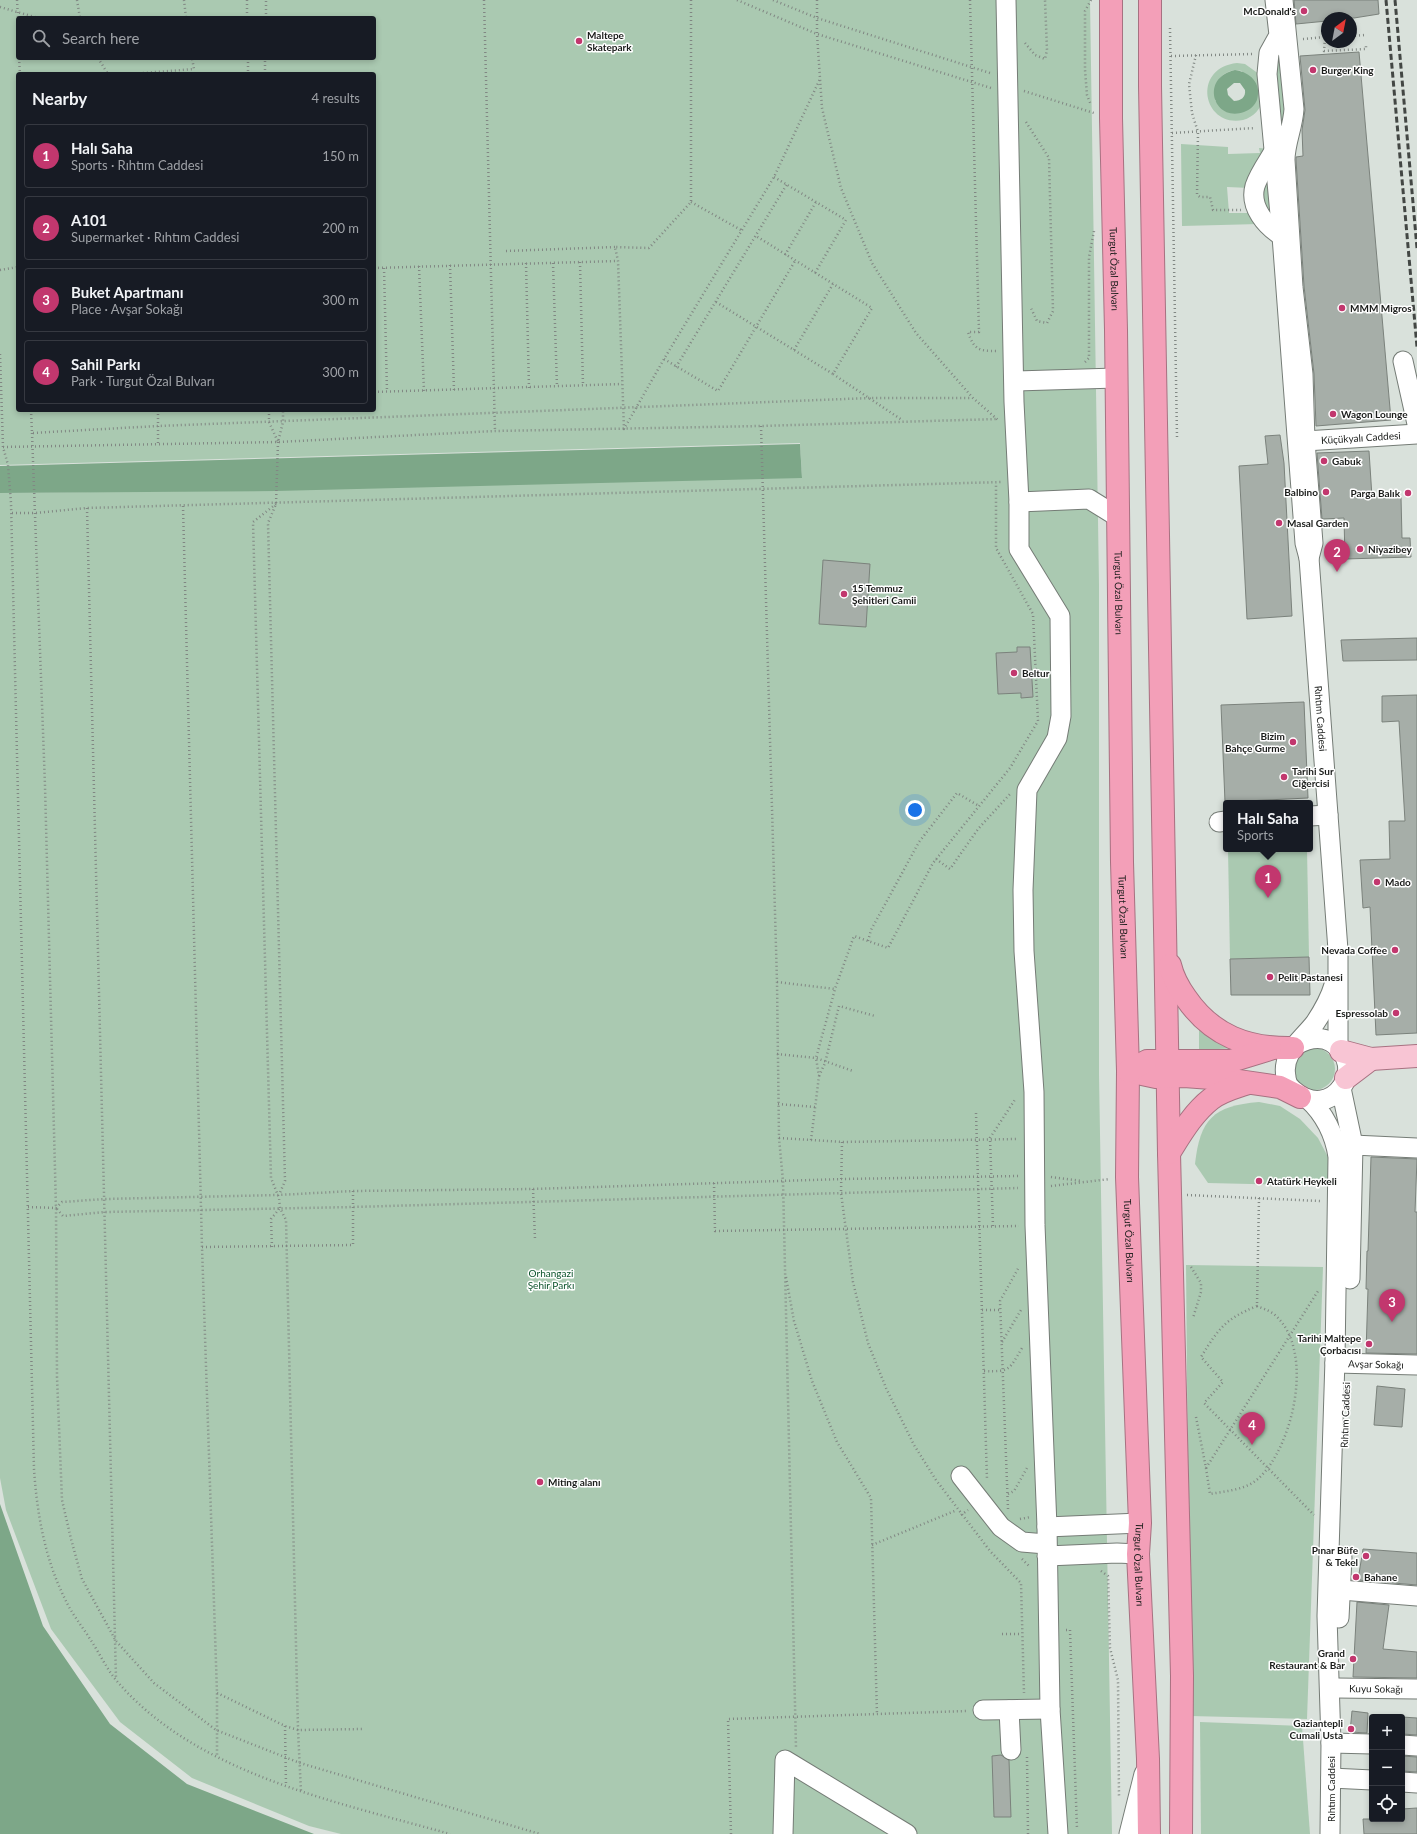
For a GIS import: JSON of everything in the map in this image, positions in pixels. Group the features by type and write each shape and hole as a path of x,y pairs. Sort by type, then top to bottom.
{"highway":[{"name":"Turgut Özal Bulvarı","path":"1111,0 1111,118 1122,862 1128,1071 1127,1177 1140,1523 1138,1554 1148,1759 1149,1834"},
{"path":"1150,0 1150,86 1169,1068 1169,1153 1182,1676 1181,1834"},
{"path":"1166,944 1173,979 1190,1004 1212,1027 1242,1041 1270,1049"},
{"path":"1169,1068 1231,1061 1270,1049 1294,1047"},
{"path":"1128,1071 1147,1061 1169,1068 1225,1079 1280,1087 1304,1098"},
{"path":"1169,1153 1183,1131 1211,1099 1225,1091 1249,1083"}],"main road":[{"path":"1340,1049 1371,1059 1417,1056"},
{"path":"1344,1083 1371,1059"}],"street":[{"path":"1006,0 1015,381 1020,502 1019,549 1060,616 1060,730 1057,738 1027,790 1023,890 1024,951 1034,1092 1035,1225 1047,1542 1050,1709 1058,1834"},
{"path":"1275,0 1279,35 1269,53 1267,74 1273,153 1300,412"},
{"path":"1283,0 1294,109 1294,121 1285,153 1285,160 1293,287 1303,374 1300,412"},
{"path":"1273,153 1255,187 1255,201 1258,210 1271,229 1282,236"},
{"path":"1403,361 1417,424"},
{"path":"1015,381 1116,378"},
{"name":"Rıhtım Caddesi","path":"1300,412 1305,441 1313,543 1309,558"},
{"name":"Rıhtım Caddesi","path":"1300,412 1305,543 1309,558 1319,816 1338,950 1340,1049"},
{"name":"Küçükyalı Caddesi","path":"1305,441 1417,434"},
{"path":"1020,502 1089,499 1118,517"},
{"name":"Rıhtım Caddesi","path":"1294,1047 1313,1025 1329,998 1335,981 1338,950"},
{"path":"1320,1038 1328,1041 1340,1049 1348,1067 1344,1083 1334,1096 1324,1100 1314,1101 1304,1098 1290,1088 1284,1070 1286,1061 1294,1047 1303,1040 1320,1038"},
{"name":"Rıhtım Caddesi","path":"1331,1744 1327,1616 1329,1531 1341,1364 1352,1145 1344,1083"},
{"name":"Rıhtım Caddesi","path":"1304,1098 1313,1104 1325,1121 1337,1146 1338,1157 1341,1364 1341,1590 1336,1688 1331,1744 1330,1834"},
{"path":"1352,1145 1417,1148"},
{"name":"Avşar Sokağı","path":"1341,1364 1417,1365"},
{"path":"961,1476 1001,1527 1022,1542 1047,1542 1116,1553 1138,1554"},
{"path":"1047,1542 1140,1523"},
{"path":"1341,1590 1417,1596"},
{"name":"Kuyu Sokağı","path":"1336,1688 1417,1689"},
{"path":"983,1710 1050,1709"},
{"path":"1009,1710 1019,1749"},
{"path":"1331,1744 1369,1744"},
{"path":"1405,1745 1417,1746"},
{"path":"1129,1834 1148,1759"},
{"path":"783,1834 781,1833 785,1760 907,1834"},
{"path":"1330,1778 1369,1780"},
{"path":"1405,1782 1417,1783"}],"path":[{"path":"18,0 18,16"},
{"path":"76,0 80,16"},
{"path":"184,0 186,16"},
{"path":"247,0 247,16"},
{"path":"266,0 266,16"},
{"path":"484,0 495,431"},
{"path":"506,251 614,247 649,248 691,202 691,0"},
{"path":"737,0 816,34 997,90"},
{"path":"773,0 817,18 997,75"},
{"path":"817,0 816,34 822,108 841,188 872,263 916,333 972,398 1002,425"},
{"path":"970,0 979,332 968,332 975,347 982,351 1003,352"},
{"path":"1021,38 1035,55 1045,58 1047,50 1045,0"},
{"path":"1091,0 1085,10 1086,70 1087,95 1095,114 1095,121"},
{"path":"0,7 31,16"},
{"path":"1357,36 1365,35"},
{"path":"1288,40 1321,37"},
{"path":"1324,48 1324,51 1366,49 1366,44"},
{"path":"1171,56 1269,53"},
{"path":"1196,55 1189,84 1192,113 1198,132 1198,196 1210,197 1213,210 1258,210"},
{"path":"19,60 20,72"},
{"path":"99,60 107,72"},
{"path":"156,72 194,69 192,60"},
{"path":"248,60 248,72"},
{"path":"265,60 265,72"},
{"path":"624,429 664,359 774,177 820,78"},
{"path":"1018,90 1095,114"},
{"path":"1022,116 1049,158 1053,311 1046,323 1037,320 1028,303"},
{"path":"1172,133 1271,128"},
{"path":"774,177 846,220 815,273"},
{"path":"676,367 787,184"},
{"path":"691,202 741,230"},
{"path":"785,255 816,202"},
{"path":"1081,367 1089,358 1088,256 1095,227"},
{"path":"756,236 872,308 833,374"},
{"path":"614,247 618,261 624,429"},
{"path":"664,359 718,391 794,260"},
{"path":"376,268 618,261"},
{"path":"553,262 557,387"},
{"path":"580,262 583,386"},
{"path":"526,263 529,388"},
{"path":"450,265 454,390"},
{"path":"419,266 424,391"},
{"path":"0,270 16,267"},
{"path":"384,268 387,392"},
{"path":"794,350 833,284"},
{"path":"716,302 833,374 903,421"},
{"path":"0,354 3,447 8,465 12,513 34,1469 37,1507 55,1577 66,1602 116,1679 145,1710 179,1734 217,1757 253,1774 301,1792 450,1834"},
{"path":"376,392 622,384"},
{"path":"32,433 158,426 870,398 972,398"},
{"path":"31,412 56,1208 57,1377 62,1500 82,1578 116,1641 154,1683 216,1730 300,1763 540,1834"},
{"path":"158,412 158,444"},
{"path":"269,412 269,422 278,442"},
{"path":"278,1195 285,1181 268,523 276,504 278,442 283,422 283,412"},
{"path":"3,447 278,442 495,431 761,426 997,419"},
{"path":"761,426 764,481 777,982 778,1104 779,1138 783,1181 782,1195 797,1768"},
{"path":"12,513 35,514 87,508 276,504 1018,481"},
{"path":"811,1140 819,1076 816,1058 835,989 854,936 888,948 936,859 1010,768 1038,721 1033,614 996,548 996,482"},
{"path":"276,504 253,522 271,1178 278,1195 280,1208 286,1220 298,1730 301,1792"},
{"path":"183,506 202,1247 217,1693 217,1757"},
{"path":"87,508 116,1679"},
{"path":"936,859 950,869 978,829 1012,792"},
{"path":"868,941 871,930 919,842 957,793 979,806"},
{"path":"777,982 835,989"},
{"path":"819,1076 825,1063 839,1006 875,1016"},
{"path":"778,1054 816,1058 825,1063 853,1070"},
{"path":"993,1226 990,1138 1020,1093"},
{"path":"778,1104 815,1107"},
{"path":"976,1113 987,1482"},
{"path":"779,1138 842,1142 977,1138 1019,1139"},
{"path":"56,1208 62,1202 105,1199 278,1195 353,1191 533,1189 979,1176 991,1176 1034,1182 1086,1182 1127,1177"},
{"path":"28,1207 56,1208 63,1216 105,1212 201,1209 352,1207 992,1189 1034,1182 1086,1182"},
{"path":"714,1183 716,1231 1035,1225"},
{"path":"533,1189 535,1239"},
{"path":"202,1247 353,1245 353,1191"},
{"path":"1185,1195 1338,1202"},
{"path":"1257,1306 1259,1198"},
{"path":"272,1247 271,1219 280,1208"},
{"path":"1008,1517 1000,1301 1022,1262"},
{"path":"784,1269 794,1321 812,1381 837,1442 871,1498 877,1715"},
{"path":"1206,1468 1320,1289"},
{"path":"1194,1410 1210,1494 1243,1488 1258,1479 1267,1468 1283,1441 1291,1422 1296,1399 1294,1353 1290,1336 1276,1316 1257,1306"},
{"path":"1257,1306 1235,1315 1218,1331 1200,1357 1223,1382 1204,1403 1329,1531"},
{"path":"1002,1342 1022,1309"},
{"path":"982,1310 1001,1310"},
{"path":"984,1371 1003,1372 1011,1367 1026,1342"},
{"path":"1008,1494 1014,1491 1029,1465"},
{"path":"872,1545 957,1510"},
{"path":"1017,1519 1032,1517 1035,1511"},
{"path":"1098,1568 1108,1576 1110,1648 1118,1680 1119,1803"},
{"path":"1064,1630 1070,1630 1077,1834"},
{"path":"1002,1634 1022,1634"},
{"path":"217,1693 285,1726 298,1730 363,1729"},
{"path":"732,1834 728,1719 796,1718 983,1710"},
{"path":"285,1726 286,1786"},
{"path":"1019,1749 1028,1834"}],"green space":[{"name":"Orhangazi Şehir Parkı","path":"0,0 1090,0 1099,585 1099,1075 1112,1834 341,1834 309,1826 192,1778 120,1722 51,1629 6,1510 0,1478 0,493 275,490 802,477 800,443 0,465"},
{"path":"1277,51 1287,64 1283,138 1271,70"},
{"path":"1237,63 1245,64 1259,74 1264,99 1261,106 1250,117 1243,120 1229,120 1219,115 1211,107 1208,96 1208,85 1213,75 1222,67","holes":["1235,70 1242,71 1252,107 1215,101 1217,85 1221,77 1224,74"]},
{"path":"1181,144 1228,147 1228,154 1260,153 1259,148 1270,149 1250,188 1227,187 1229,213 1252,213 1259,224 1182,226"},
{"path":"1267,173 1271,220 1259,195"},
{"path":"1228,852 1307,852 1309,957 1230,959"},
{"path":"1199,1022 1238,1048 1199,1050"},
{"path":"1314,1048 1329,1054 1335,1069 1329,1084 1314,1090 1299,1084 1293,1069 1299,1054"},
{"path":"1259,1102 1280,1106 1300,1119 1318,1138 1328,1157 1332,1186 1208,1183 1195,1164 1197,1149 1205,1126 1212,1118 1230,1107"},
{"path":"1186,1265 1323,1267 1307,1719 1190,1716"},
{"path":"1200,1722 1302,1726 1310,1834 1201,1834"}],"shaded area":[{"path":"1235,70 1245,73 1254,79 1258,88 1258,94 1256,102 1250,109 1234,114 1225,111 1218,106 1214,90 1217,81 1224,75","holes":["1234,83 1240,83 1245,90 1245,95 1241,99 1234,101 1228,95 1227,89"]},
{"path":"800,444 802,478 275,491 0,493 0,466"},
{"path":"0,1504 43,1626 110,1724 187,1784 314,1834 0,1834"}],"building":[{"path":"1294,0 1378,0 1379,14 1357,18 1357,12 1321,12 1321,22 1296,24"},
{"name":"MMM Migros","path":"1359,52 1391,420 1316,426 1314,374 1304,286 1296,160 1296,157 1303,156 1302,130 1305,110 1300,56"},
{"path":"1280,435 1284,463 1292,616 1247,619 1239,466 1268,464 1265,436"},
{"path":"1369,451 1372,497 1401,497 1402,538 1410,538 1411,557 1345,559 1344,518 1322,519 1317,453"},
{"name":"15 Temmuz Şehitleri Camii","path":"823,560 870,564 866,627 819,624"},
{"path":"1417,638 1417,660 1343,661 1341,640"},
{"name":"Beltur","path":"1017,647 1030,647 1033,697 1021,698 1021,693 998,694 996,653 1017,652"},
{"path":"1417,695 1417,1033 1376,1035 1370,907 1363,908 1360,860 1390,859 1389,821 1405,821 1399,721 1382,722 1382,696"},
{"path":"1304,702 1308,798 1225,800 1221,705"},
{"name":"Pelit Pastanesi","path":"1309,957 1310,995 1231,995 1230,959"},
{"path":"1371,1157 1417,1159 1415,1212 1417,1212 1417,1354 1366,1353 1368,1289 1366,1289"},
{"path":"1377,1386 1405,1389 1402,1427 1374,1425"},
{"path":"1363,1549 1417,1553 1417,1585 1358,1580"},
{"path":"1357,1602 1389,1605 1383,1649 1417,1652 1417,1678 1353,1677"},
{"path":"1352,1711 1368,1713 1367,1733 1350,1732"},
{"path":"1405,1717 1417,1718 1417,1735 1405,1734"},
{"path":"1001,1755 1009,1760 1011,1817 994,1817 992,1756"},
{"path":"1405,1756 1417,1757 1417,1772 1405,1771"},
{"path":"1417,1808 1417,1834 1364,1834 1363,1819 1369,1819 1369,1822 1405,1822 1405,1809"}],"railway":[{"path":"1386,0 1417,347"},
{"path":"1395,0 1417,248"}],"place":[{"name":"McDonald's","path":"1304,11"},
{"name":"Maltepe Skatepark","path":"579,41"},
{"name":"Burger King","path":"1313,70"},
{"name":"MMM Migros","path":"1342,308"},
{"name":"Wagon Lounge","path":"1333,414"},
{"name":"Gabuk","path":"1324,461"},
{"name":"Balbino","path":"1326,492"},
{"name":"Parga Balık","path":"1408,493"},
{"name":"Masal Garden","path":"1279,523"},
{"name":"Niyazibey","path":"1360,549"},
{"name":"A101","path":"1337,572"},
{"name":"15 Temmuz Şehitleri Camii","path":"844,594"},
{"name":"Beltur","path":"1014,673"},
{"name":"Bizim Bahçe Gurme","path":"1293,742"},
{"name":"Tarihi Sur Ciğercisi","path":"1284,777"},
{"name":"Mado","path":"1377,882"},
{"name":"Halı Saha","path":"1268,898"},
{"name":"Nevada Coffee","path":"1395,950"},
{"name":"Pelit Pastanesi","path":"1270,977"},
{"name":"Espressolab","path":"1396,1013"},
{"name":"Atatürk Heykeli","path":"1259,1181"},
{"name":"Buket Apartmanı","path":"1392,1322"},
{"name":"Tarihi Maltepe Çorbacısı","path":"1369,1344"},
{"name":"Sahil Parkı","path":"1252,1445"},
{"name":"Miting alanı","path":"540,1482"},
{"name":"Pınar Büfe & Tekel","path":"1366,1556"},
{"name":"Bahane","path":"1356,1577"},
{"name":"Grand Restaurant & Bar","path":"1353,1659"},
{"name":"Gaziantepli Cumali Usta","path":"1351,1729"}]}
